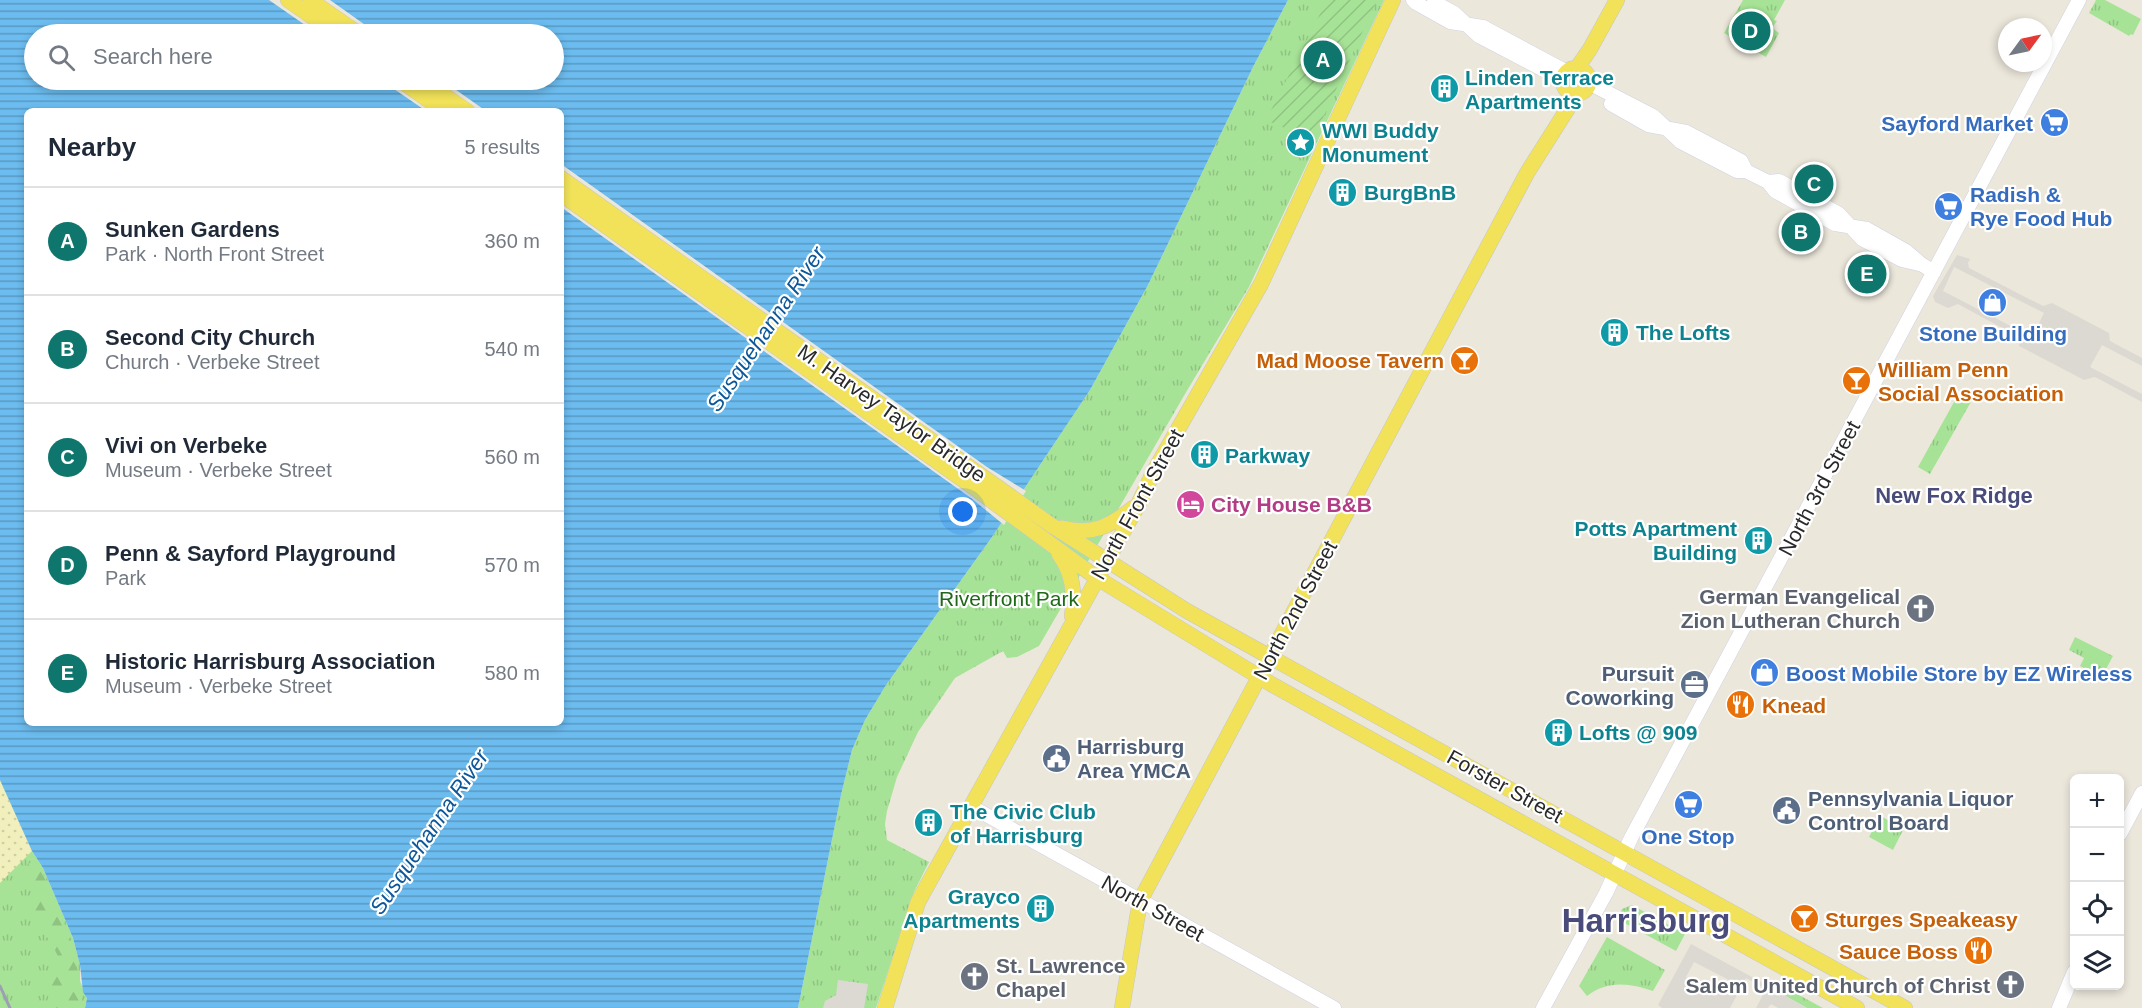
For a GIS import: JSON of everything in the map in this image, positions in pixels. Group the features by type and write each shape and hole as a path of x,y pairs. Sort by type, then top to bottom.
{"main road":[{"path":"288,0 323,24"},
{"path":"310,0 345,24"},
{"name":"North Front Street","path":"885,1008 918,902 1198,392 1262,284 1393,0"},
{"path":"1413,0 1450,22 1483,27 1648,125 1686,132 1741,161 1746,171 1768,182 1779,182 1839,214 1849,226 1867,229 1906,250 1934,272"},
{"path":"1430,0 1454,13 1467,25"},
{"name":"North 2nd Street","path":"1122,1008 1140,901 1471,276 1552,130 1590,49 1617,0"},
{"name":"North 3rd Street","path":"1542,1008 2079,0"},
{"path":"414,90 440,108"},
{"path":"437,90 463,108"},
{"name":"M. Harvey Taylor Bridge","path":"564,180 1028,518 1049,543 1097,578"},
{"name":"M. Harvey Taylor Bridge","path":"564,196 1028,518 1051,525 1107,561"},
{"path":"1051,525 1070,530 1092,531 1110,525 1138,504"},
{"path":"1049,543 1065,563 1071,578 1074,595 1071,624"},
{"name":"Forster Street","path":"1107,561 1187,610 1905,1008"},
{"name":"Forster Street","path":"1097,578 1260,676 1857,1008"},
{"path":"2123,828 2142,793"},
{"name":"North Street","path":"972,807 1334,1008"},
{"path":"2059,1008 2070,982"}],"green space":[{"name":"Riverfront Park","path":"1288,0 1384,0 1249,287 1039,646 1017,657 1007,658 1003,651 955,678 918,732 897,777 885,824 887,840 929,862 914,892 876,1008 798,1008 841,795 852,750 865,720 886,685 992,537 1090,390 1148,285 1253,67"},
{"path":"1327,0 1377,0 1313,140 1266,120"},
{"path":"1743,0 1785,0 1772,28 1779,33 1766,57 1724,33"},
{"path":"2096,0 2105,0 2141,19 2133,35 2129,36 2089,13"},
{"path":"1959,393 1972,400 1930,474 1918,467"},
{"path":"2075,637 2113,656 2102,677 2080,666 2084,658 2069,650"},
{"path":"0,780 32,851 43,868 73,938 80,965 80,981 87,998 85,1008 0,1008"},
{"path":"1880,816 1904,828 1893,850 1869,837"},
{"path":"31,862 41,869 71,939 83,1008 50,1008 47,1002 59,958 49,939 43,934 44,925 25,902 33,891 21,870"},
{"path":"1632,905 1685,934 1676,951 1617,919 1622,909"},
{"path":"1607,937 1665,970 1653,991 1619,984 1603,987 1587,996 1579,986"},
{"path":"1769,979 1823,1008 1807,1008 1766,985"}],"sand":[{"path":"0,780 32,851 0,883"}],"shaded area":[{"path":"1957,255 1970,259 1969,268 2043,306 2052,303 2109,333 2110,341 2142,358 2142,366 2102,345 2090,367 2142,394 2142,402 2097,378 2084,380 2019,346 2019,343 2024,340 1958,304 1948,308 1935,302 1933,296","holes":["1954,267 2044,313 2032,337 1943,291"]},
{"path":"1691,944 1807,1008 1778,1008 1771,1004 1768,1008 1756,1008 1766,989 1746,978 1730,1008 1662,1008 1658,1005","holes":["1694,962 1729,980 1721,995 1686,977"]},
{"path":"838,980 868,984 864,1008 823,1008 825,1001 836,995"}],"water":[{"name":"Susquehanna River","path":"0,0 1288,0 1253,67 1148,285 1090,390 992,537 886,685 865,720 852,750 841,795 798,1008 85,1008 87,998 83,992 80,965 73,938 43,868 32,851 0,780"}],"pier":[{"path":"269,0 330,0 364,24 304,24"},
{"path":"396,90 456,90 482,108 422,108"},
{"path":"564,166 987,467 1026,491 1004,525 971,498 564,209"}],"railway":[{"path":"0,986 10,1008"}],"place":[{"name":"Penn & Sayford Playground","path":"1751,31"},
{"name":"Sunken Gardens","path":"1323,60"},
{"name":"Linden Terrace Apartments","path":"1444,89"},
{"name":"Sayford Market","path":"2054,123"},
{"name":"WWI Buddy Monument","path":"1301,142"},
{"name":"Vivi on Verbeke","path":"1814,184"},
{"name":"BurgBnB","path":"1343,192"},
{"name":"Radish & Rye Food Hub","path":"1949,206"},
{"name":"Second City Church","path":"1801,232"},
{"name":"Historic Harrisburg Association","path":"1867,274"},
{"name":"Stone Building","path":"1993,302"},
{"name":"The Lofts","path":"1615,332"},
{"name":"Mad Moose Tavern","path":"1465,360"},
{"name":"William Penn Social Association","path":"1857,381"},
{"name":"Parkway","path":"1204,455"},
{"name":"City House B&B","path":"1190,504"},
{"name":"Potts Apartment Building","path":"1758,540"},
{"name":"German Evangelical Zion Lutheran Church","path":"1921,608"},
{"name":"Boost Mobile Store by EZ Wireless","path":"1765,673"},
{"name":"Pursuit Coworking","path":"1695,685"},
{"name":"Knead","path":"1741,705"},
{"name":"Lofts @ 909","path":"1558,732"},
{"name":"Harrisburg Area YMCA","path":"1056,758"},
{"name":"One Stop","path":"1688,805"},
{"name":"Pennsylvania Liquor Control Board","path":"1787,810"},
{"name":"The Civic Club of Harrisburg","path":"929,823"},
{"name":"Grayco Apartments","path":"1041,908"},
{"name":"Sturges Speakeasy","path":"1804,919"},
{"name":"Sauce Boss","path":"1979,951"},
{"name":"St. Lawrence Chapel","path":"975,977"},
{"name":"Salem United Church of Christ","path":"2011,985"}],"district":[{"name":"New Fox Ridge","path":"1954,495"},
{"name":"Harrisburg","path":"1646,920"}]}
